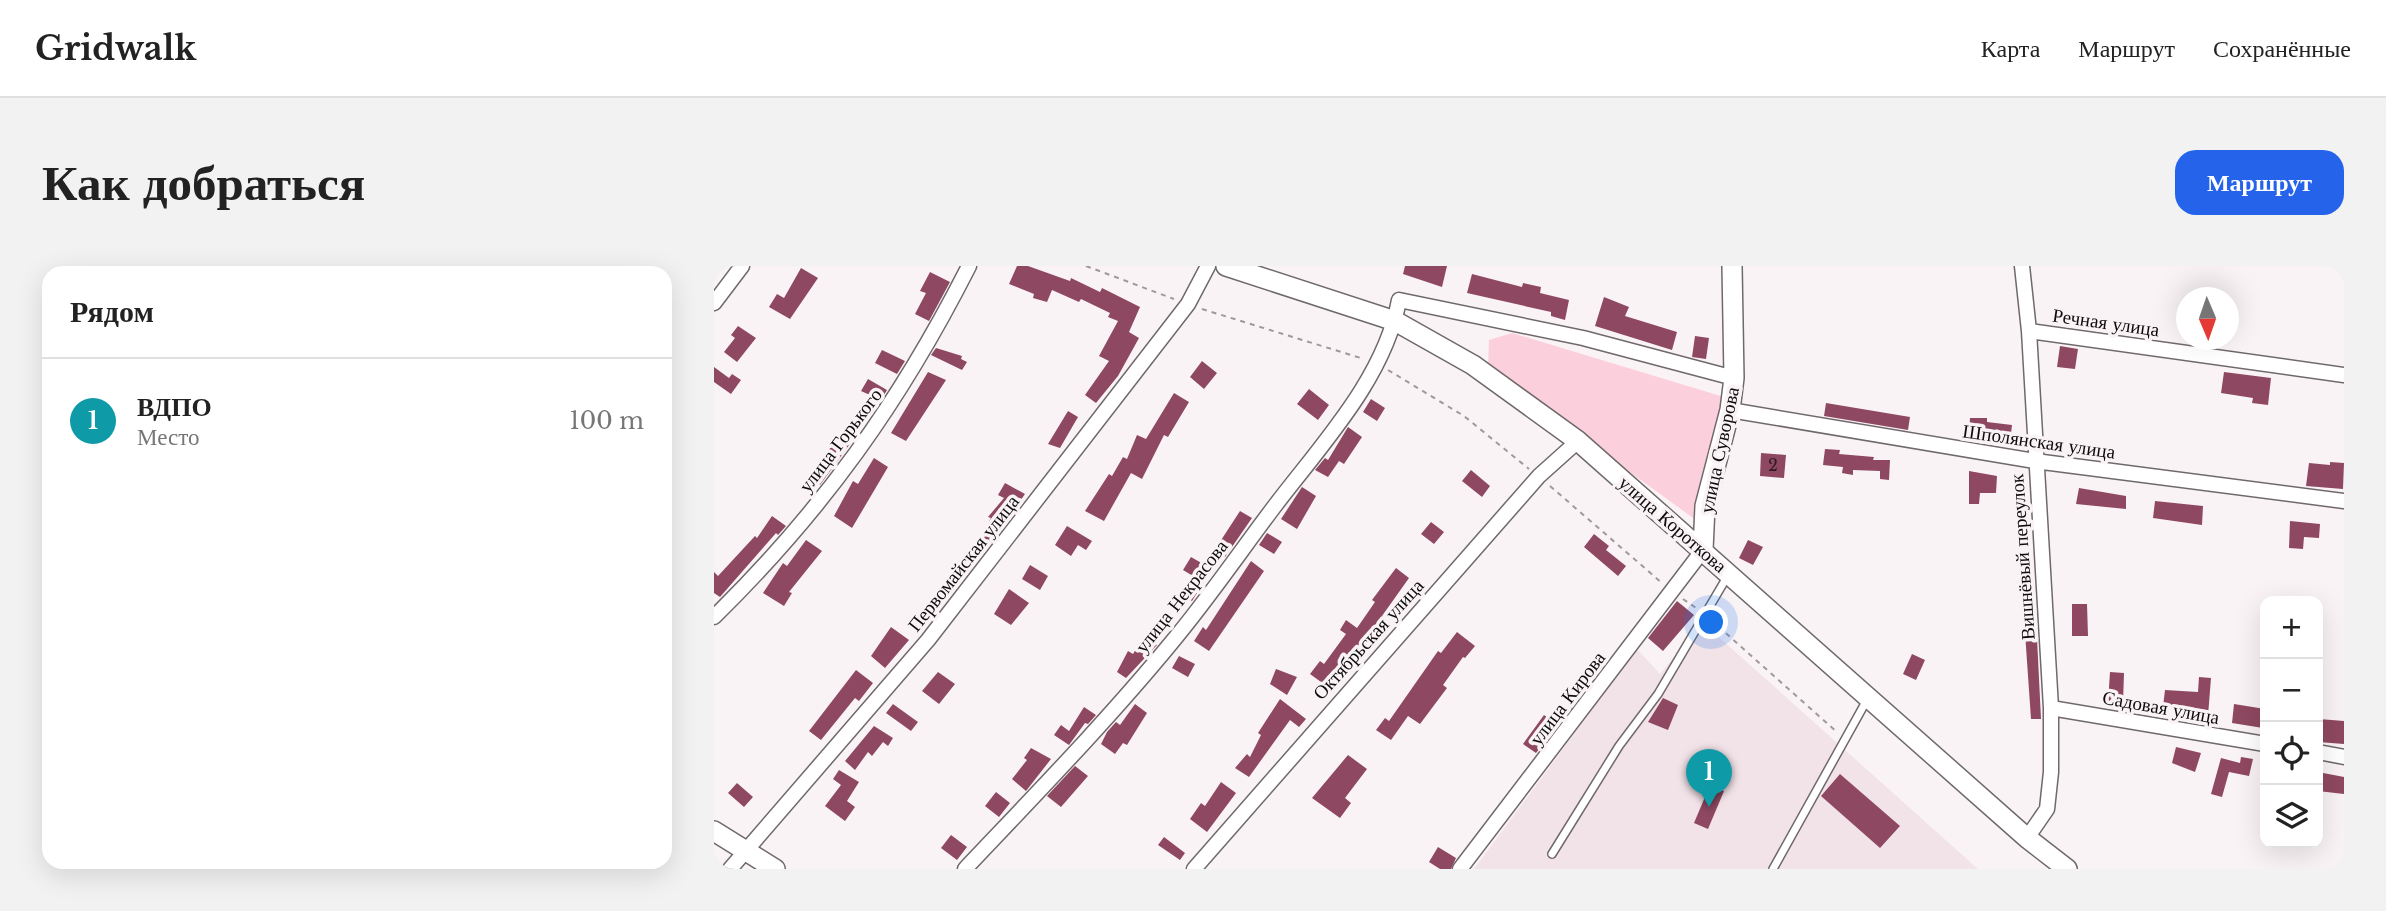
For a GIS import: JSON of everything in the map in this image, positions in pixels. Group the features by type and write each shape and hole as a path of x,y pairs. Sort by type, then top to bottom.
{"street":[{"path":"714,303 742,266"},
{"name":"улица Горького","path":"714,617 843,474 929,345 969,266"},
{"name":"Первомайская улица","path":"730,869 928,640 1188,304 1209,266"},
{"name":"улица Короткова","path":"1226,266 1395,321 1473,365 1578,441 2027,838 2067,869"},
{"name":"улица Суворова","path":"1703,550 1704,506 1730,410 1734,378 1732,266"},
{"name":"Вишнёвый переулок","path":"2022,266 2029,331 2051,708 2051,772 2047,809 2027,838"},
{"path":"1395,321 1399,300 1583,338 1734,378"},
{"name":"улица Некрасова","path":"964,869 1171,643 1309,461 1377,363 1395,321"},
{"name":"Речная улица","path":"2029,331 2344,375"},
{"name":"Шполянская улица","path":"1730,410 2035,461 2344,501"},
{"name":"Октябрьская улица","path":"1194,869 1539,476 1578,441"},
{"name":"улица Кирова","path":"1461,869 1703,550"},
{"name":"Садовая улица","path":"2051,708 2260,743"},
{"path":"2323,753 2344,757"},
{"path":"714,831 775,869"}],"lane":[{"path":"1552,854 1706,616 1729,573"},
{"path":"1773,869 1868,697"}],"path":[{"path":"1086,266 1188,304 1377,363 1464,416 1706,616 1844,738"}],"shaded area":[{"path":"1512,333 1724,397 1700,523 1488,369 1489,340"},
{"path":"1702,622 1978,869 1474,869 1637,649 1660,674"}],"building":[{"path":"1017,266 1028,266 1070,281 1071,278 1100,292 1102,288 1140,307 1129,332 1139,338 1118,376 1096,403 1085,395 1109,361 1099,356 1118,321 1108,317 1110,313 1081,299 1079,302 1052,290 1047,302 1033,298 1034,294 1009,284"},
{"path":"1405,266 1447,266 1442,287 1403,274"},
{"path":"801,268 818,278 790,319 769,307 777,294 784,298"},
{"path":"930,272 950,282 929,321 915,314 926,293 920,291"},
{"path":"1472,274 1522,287 1523,283 1541,287 1540,293 1569,300 1565,320 1551,316 1551,312 1467,293"},
{"path":"1604,297 1629,307 1625,316 1677,332 1672,350 1595,326"},
{"path":"738,326 756,338 737,362 724,352 735,338 731,335"},
{"path":"1695,336 1709,338 1706,359 1692,357"},
{"path":"2060,346 2078,349 2075,369 2057,367"},
{"path":"936,348 962,356 961,359 967,362 962,370 931,355"},
{"path":"882,350 905,361 897,374 875,363"},
{"path":"1202,361 1217,373 1204,389 1190,377"},
{"path":"714,367 729,378 732,374 741,380 731,394 714,382"},
{"path":"928,372 946,380 906,441 891,433"},
{"path":"2224,372 2271,378 2268,405 2252,403 2253,398 2221,393"},
{"path":"868,379 887,390 881,400 861,391"},
{"path":"1309,389 1329,405 1318,420 1297,404"},
{"path":"1174,393 1189,402 1168,437 1164,435 1142,479 1131,473 1104,521 1085,511 1109,474 1112,476 1123,457 1127,459 1137,435 1146,439"},
{"path":"1371,399 1385,408 1377,421 1363,412"},
{"path":"1826,403 1910,417 1908,430 1824,416"},
{"path":"1068,411 1078,417 1060,448 1048,444"},
{"path":"1970,418 1987,418 1987,422 2012,425 2010,442 2000,441 2000,437 1969,437"},
{"path":"845,427 857,434 820,485 809,478"},
{"path":"1348,427 1362,437 1344,464 1339,461 1328,477 1315,470 1325,458 1328,460"},
{"path":"1825,449 1840,450 1839,454 1874,457 1873,460 1890,460 1889,480 1880,479 1880,471 1853,470 1853,475 1842,473 1843,467 1823,465"},
{"path":"1761,453 1786,455 1784,478 1760,476"},
{"path":"874,458 888,467 852,528 834,516 853,481 858,484"},
{"path":"2330,462 2344,463 2343,489 2306,486 2309,463 2330,465"},
{"path":"1471,470 1490,486 1482,497 1462,481"},
{"path":"1969,471 1997,476 1996,493 1980,493 1979,504 1969,504"},
{"path":"1005,483 1025,494 991,543 981,537 991,518 988,517 1004,498 998,495"},
{"path":"1302,487 1316,496 1297,529 1281,519"},
{"path":"2079,488 2126,496 2126,509 2076,504"},
{"path":"2155,501 2203,506 2202,525 2153,518"},
{"path":"1240,511 1252,518 1225,557 1214,551"},
{"path":"772,516 786,526 778,535 776,533 720,597 714,593 714,572 718,576 755,536 757,538"},
{"path":"2290,521 2320,524 2319,538 2304,537 2303,549 2289,548"},
{"path":"1431,522 1444,532 1434,544 1421,534"},
{"path":"1067,526 1092,541 1086,550 1078,545 1071,556 1055,545"},
{"path":"1267,533 1282,542 1274,554 1259,545"},
{"path":"1594,534 1609,546 1606,550 1626,566 1618,576 1584,547"},
{"path":"806,540 822,551 789,592 792,593 784,606 763,593 783,563 787,566"},
{"path":"1748,540 1763,547 1753,565 1739,558"},
{"path":"966,551 978,559 967,574 955,566"},
{"path":"1191,557 1212,569 1192,601 1180,594 1193,576 1183,570"},
{"path":"1251,561 1264,571 1209,651 1194,641 1203,627 1206,630"},
{"path":"1030,565 1048,576 1040,590 1022,579"},
{"path":"1396,568 1409,578 1382,616 1387,620 1379,630 1374,626 1332,690 1310,674 1320,661 1324,664 1346,634 1340,630 1346,620 1357,628 1375,602 1372,600"},
{"path":"1009,589 1029,603 1011,625 994,614"},
{"path":"1677,601 1694,615 1663,651 1648,638"},
{"path":"2072,604 2087,604 2088,636 2072,636"},
{"path":"2024,618 2036,618 2041,719 2031,719"},
{"path":"891,627 909,640 885,668 871,656"},
{"path":"1457,632 1475,646 1463,657 1443,685 1447,688 1420,724 1408,716 1391,740 1376,730 1385,718 1389,721 1438,651 1441,653"},
{"path":"1143,638 1157,645 1126,678 1117,672 1128,651 1133,654"},
{"path":"1912,654 1925,660 1916,680 1903,674"},
{"path":"1179,656 1195,664 1188,677 1172,668"},
{"path":"1276,669 1297,677 1287,695 1270,684"},
{"path":"856,670 873,683 859,701 855,698 821,740 809,731"},
{"path":"938,672 955,684 939,704 922,691"},
{"path":"2110,672 2124,673 2123,703 2108,703"},
{"path":"2199,677 2211,678 2208,716 2197,716 2197,711 2179,712 2179,708 2163,707 2165,690 2198,692"},
{"path":"1663,698 1678,705 1668,730 1648,722"},
{"path":"1280,699 1306,719 1299,727 1290,720 1249,777 1235,768 1247,754 1250,757 1261,735 1258,733"},
{"path":"893,704 918,722 911,731 886,713"},
{"path":"1135,704 1147,713 1127,745 1123,743 1115,754 1101,744 1107,732 1116,722 1120,725"},
{"path":"2234,704 2260,708 2260,728 2232,723"},
{"path":"1084,707 1096,715 1088,724 1085,723 1069,745 1054,735 1061,725 1069,731"},
{"path":"1544,715 1558,725 1536,753 1523,744"},
{"path":"2323,719 2344,721 2344,744 2323,742"},
{"path":"874,726 893,738 888,746 883,742 872,756 868,752 855,770 845,761"},
{"path":"2176,747 2201,753 2195,772 2172,763"},
{"path":"1031,748 1051,759 1026,791 1012,779 1027,760 1024,758"},
{"path":"1348,755 1367,769 1345,798 1351,803 1340,818 1312,798"},
{"path":"2241,757 2253,759 2249,776 2229,772 2222,797 2211,794 2221,758 2240,763"},
{"path":"1075,766 1088,776 1061,807 1047,796"},
{"path":"839,770 859,782 847,801 855,807 845,821 825,806 841,785 833,779"},
{"path":"2323,773 2344,777 2344,794 2323,792"},
{"path":"1840,774 1900,826 1880,848 1821,796"},
{"path":"1221,782 1236,793 1207,832 1190,819 1201,803 1205,806"},
{"path":"737,783 753,797 744,807 728,793"},
{"path":"1710,785 1724,791 1708,829 1694,823"},
{"path":"996,792 1010,803 999,817 985,806"},
{"path":"951,835 967,847 957,860 941,848"},
{"path":"1164,837 1185,853 1180,860 1158,845"},
{"path":"1438,847 1456,858 1451,869 1440,869 1429,862"}],"place":[{"name":"ВДПО","path":"1709,807"}]}
